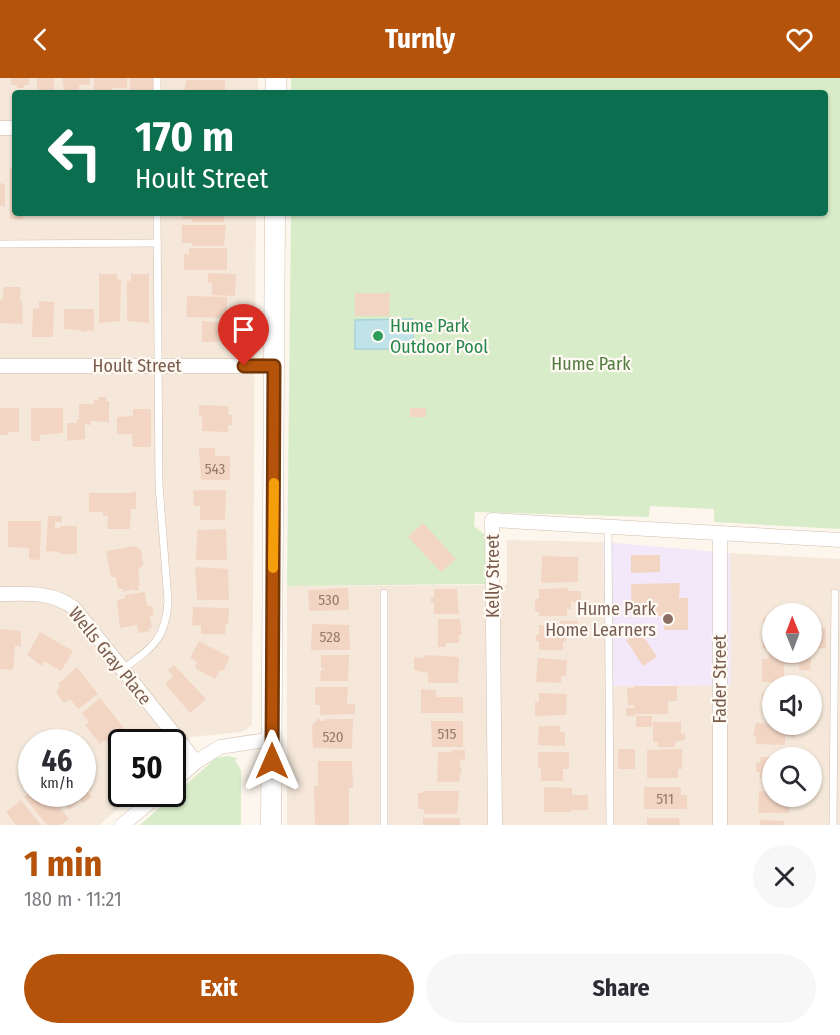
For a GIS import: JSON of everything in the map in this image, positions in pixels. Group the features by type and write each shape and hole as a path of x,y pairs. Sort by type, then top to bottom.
{"main road":[{"path":"271,825 275,216"}],"street":[{"name":"Hoult Street","path":"0,366 274,366"},
{"name":"Kelly Street","path":"495,825 492,520 840,540"},
{"name":"Fader Street","path":"720,534 720,825"},
{"name":"Wells Gray Place","path":"0,594 53,596 74,608 196,762"},
{"path":"186,771 220,747 272,739"},
{"path":"122,825 144,807"}],"lane":[{"path":"123,669 153,646 162,634 167,620 168,601 159,485 157,216"},
{"path":"0,244 157,243"},
{"path":"608,527 610,825"},
{"path":"384,593 384,825"},
{"path":"833,825 835,593"}],"shaded area":[{"path":"0,78 258,78 258,90 12,90 12,216 256,216 252,725 242,732 191,737 186,741 186,729 108,729 108,807 120,807 99,825 0,825"},
{"path":"507,540 603,542 606,686 731,685 730,553 840,559 840,825 287,825 287,586 507,585"},
{"name":"Hume Park Home Learners","path":"603,542 730,553 731,685 606,686"}],"green space":[{"name":"Hume Park","path":"291,78 840,78 840,529 714,522 714,509 650,506 649,517 475,512 474,526 485,535 488,543 488,584 287,586 291,216 828,216 828,90 291,90"},
{"path":"227,756 237,758 235,761 241,770 241,825 140,825 160,807 186,807 186,784 216,758"}],"water":[{"path":"413,319 413,349 355,349 355,320"}],"building":[{"path":"11,78 29,78 29,85 17,88 17,85 11,85"},
{"path":"37,78 54,78 54,90 37,90"},
{"path":"62,78 90,78 90,85 79,85 79,90 64,90"},
{"path":"94,78 127,78 127,88 94,90"},
{"path":"130,78 153,78 153,90 130,90"},
{"path":"186,80 225,80 225,90 184,90"},
{"path":"10,168 12,168 12,216 23,216 23,219 10,219"},
{"path":"0,183 5,184 5,206 0,206"},
{"path":"182,216 224,216 224,222 192,222 192,219 182,219"},
{"path":"182,225 226,225 224,246 192,246 192,243 182,243"},
{"path":"189,248 227,248 227,270 184,270 184,254 189,254"},
{"path":"208,273 236,274 235,296 212,295 212,283 208,283"},
{"path":"99,274 117,274 117,279 121,280 120,321 99,323"},
{"path":"131,274 149,274 149,323 127,321 127,282 131,280"},
{"path":"4,287 21,287 23,324 0,323 0,300 2,300"},
{"path":"355,293 390,293 389,316 355,316"},
{"path":"187,296 227,297 227,318 186,317"},
{"path":"39,301 54,302 53,337 32,337 33,308 39,309"},
{"path":"64,309 94,309 94,330 81,332 81,330 64,329"},
{"path":"202,321 230,323 230,341 202,342"},
{"path":"98,397 106,397 106,401 109,401 109,422 91,421 91,425 85,424 85,439 67,441 67,423 77,423 79,420 79,404 94,404 94,400 98,400"},
{"path":"199,405 229,406 228,415 232,415 232,425 228,425 228,432 202,431"},
{"path":"0,408 19,408 19,432 0,435"},
{"path":"31,408 63,408 63,433 40,435 40,441 31,441"},
{"path":"410,408 426,408 426,417 410,417"},
{"path":"133,409 151,409 151,447 133,447 132,434 117,434 117,417 133,416"},
{"path":"199,448 215,448 215,456 230,456 230,480 201,480"},
{"path":"226,490 225,520 200,520 200,506 194,506 193,491"},
{"path":"136,492 136,509 131,509 130,529 107,529 108,516 103,516 103,512 89,512 89,493"},
{"path":"48,516 62,516 62,522 55,522 55,528 77,526 77,554 46,551"},
{"path":"8,521 41,521 40,560 29,559 29,548 8,547"},
{"path":"423,523 456,559 441,572 408,537"},
{"path":"226,529 227,560 196,560 197,530"},
{"path":"134,546 141,550 143,565 138,570 140,586 138,586 139,590 123,592 123,589 118,589 116,577 111,577 106,551"},
{"path":"631,555 660,555 660,572 631,573"},
{"path":"542,556 578,557 578,582 541,583"},
{"path":"195,567 228,569 229,600 197,600"},
{"path":"680,583 679,598 688,598 688,630 664,630 664,616 632,616 631,584"},
{"path":"348,588 349,610 309,611 308,590"},
{"path":"568,588 568,591 581,591 581,602 571,602 571,609 567,609 567,616 539,616 539,612 535,609 535,599 539,599 539,589"},
{"path":"434,589 457,589 459,614 434,614 434,603 431,603 431,597 434,597"},
{"path":"145,592 147,606 152,606 154,615 150,616 152,628 149,628 150,631 138,633 137,625 120,628 117,600 125,598 125,595"},
{"path":"193,607 229,608 225,634 201,634 201,626 192,625"},
{"path":"438,619 460,619 462,635 459,635 459,643 446,643 446,647 438,647"},
{"path":"560,621 578,621 578,633 566,634 563,650 539,650 536,635 539,635 539,625 560,626"},
{"path":"312,624 349,625 350,650 311,650"},
{"path":"822,628 826,628 826,648 822,648"},
{"path":"0,629 21,631 21,646 15,646 13,670 0,669"},
{"path":"640,631 657,657 643,666 626,640"},
{"path":"40,632 73,651 61,671 44,661 42,666 27,655"},
{"path":"199,641 230,657 223,671 220,670 215,679 196,669 197,662 190,658"},
{"path":"321,655 349,655 348,681 320,681 321,670 324,670 321,668"},
{"path":"426,655 459,657 458,683 428,683 428,673 414,670 414,657 423,658"},
{"path":"538,658 567,660 566,676 561,676 561,683 536,682"},
{"path":"762,663 811,663 810,670 799,670 799,664 784,664 784,675 762,675"},
{"path":"174,665 206,699 190,713 165,684 173,676 168,670"},
{"path":"77,667 98,694 78,709 70,699 64,703 56,693 60,685 58,684"},
{"path":"634,686 677,686 677,701 668,701 668,714 626,716 626,708 634,708 634,705 628,705 627,688 634,688"},
{"path":"315,687 348,687 347,704 355,704 355,714 320,715 320,705 315,705"},
{"path":"421,689 436,690 436,697 463,697 463,713 421,713"},
{"path":"539,693 567,694 566,715 535,716 535,702 539,702"},
{"path":"100,698 124,728 108,729 108,741 105,740 100,744 96,739 96,729 88,729 85,725 89,722 82,713"},
{"path":"636,716 652,716 652,727 636,727"},
{"path":"319,718 321,721 353,719 352,749 313,748 312,725"},
{"path":"431,721 463,721 463,747 432,747"},
{"path":"653,722 681,722 681,734 685,733 685,740 675,742 675,747 658,747 658,742 653,742"},
{"path":"756,723 762,723 762,735 795,735 795,737 785,736 785,745 756,744 756,736 753,737"},
{"path":"539,726 560,726 560,732 565,732 565,746 538,745"},
{"path":"618,749 635,749 635,769 618,769"},
{"path":"682,749 682,769 678,769 678,778 647,778 647,750"},
{"path":"452,750 465,750 465,760 460,759 460,767 462,767 459,782 437,782 438,752 452,752"},
{"path":"538,752 569,752 569,769 563,769 563,781 541,781"},
{"path":"760,757 762,757 762,778 760,778 760,772 756,772 756,762 760,763"},
{"path":"318,761 352,761 353,788 349,788 349,825 315,825 314,786 318,786"},
{"path":"544,787 572,788 572,795 588,795 588,810 544,812"},
{"path":"644,787 681,787 681,795 687,795 687,809 644,809"},
{"path":"423,791 459,791 457,814 424,814 424,809 418,809 418,793 423,793"},
{"path":"759,791 762,791 762,807 789,807 789,813 758,813"},
{"path":"18,802 18,807 27,807 41,825 16,825 6,812"},
{"path":"32,807 59,807 69,819 61,825 47,825"},
{"path":"423,818 460,818 460,825 423,825"},
{"path":"647,818 679,818 680,825 647,825"},
{"path":"760,820 784,821 784,825 760,825"}],"slow traffic":[{"path":"273,568 274,483"}],"place":[{"name":"Hume Park Outdoor Pool","path":"378,336"},
{"name":"Hume Park Home Learners","path":"668,619"}],"route":[{"path":"244,366 274,366 272,761"}]}
